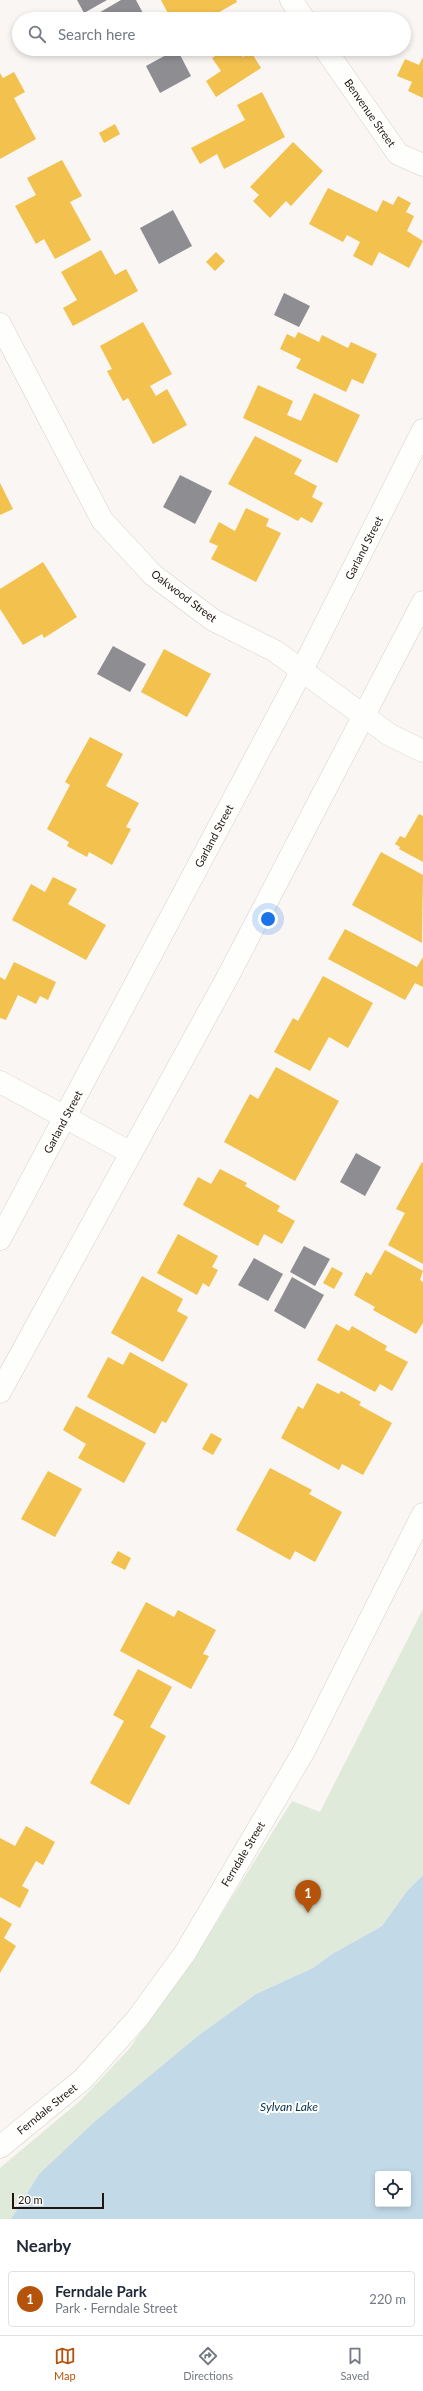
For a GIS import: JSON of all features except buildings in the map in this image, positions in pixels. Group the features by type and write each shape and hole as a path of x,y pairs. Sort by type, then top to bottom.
{"street":[{"path":"291,0 299,12"},
{"name":"Benvenue Street","path":"330,56 398,154 423,165"},
{"name":"Oakwood Street","path":"0,324 102,520 153,575 213,620 275,651 390,736 423,751"},
{"name":"Garland Street","path":"0,1239 302,670 423,430"},
{"path":"0,1392 226,980 423,602"},
{"path":"0,1082 131,1153"},
{"name":"Ferndale Street","path":"0,2147 83,2079 137,2019 185,1953 304,1751 423,1514"}],"green space":[{"path":"423,1609 423,1875 407,1891 382,1926 332,1954 313,1968 256,1994 199,2035 94,2122 39,2174 11,2219 0,2219 0,2168 81,2100 129,2049 203,1944 292,1801 320,1812"}],"water":[{"name":"Sylvan Lake","path":"423,1875 423,2219 11,2219 39,2174 94,2122 199,2035 256,1994 313,1968 332,1954 382,1926 407,1891"}],"place":[{"name":"Ferndale Park","path":"308,1913"}]}
